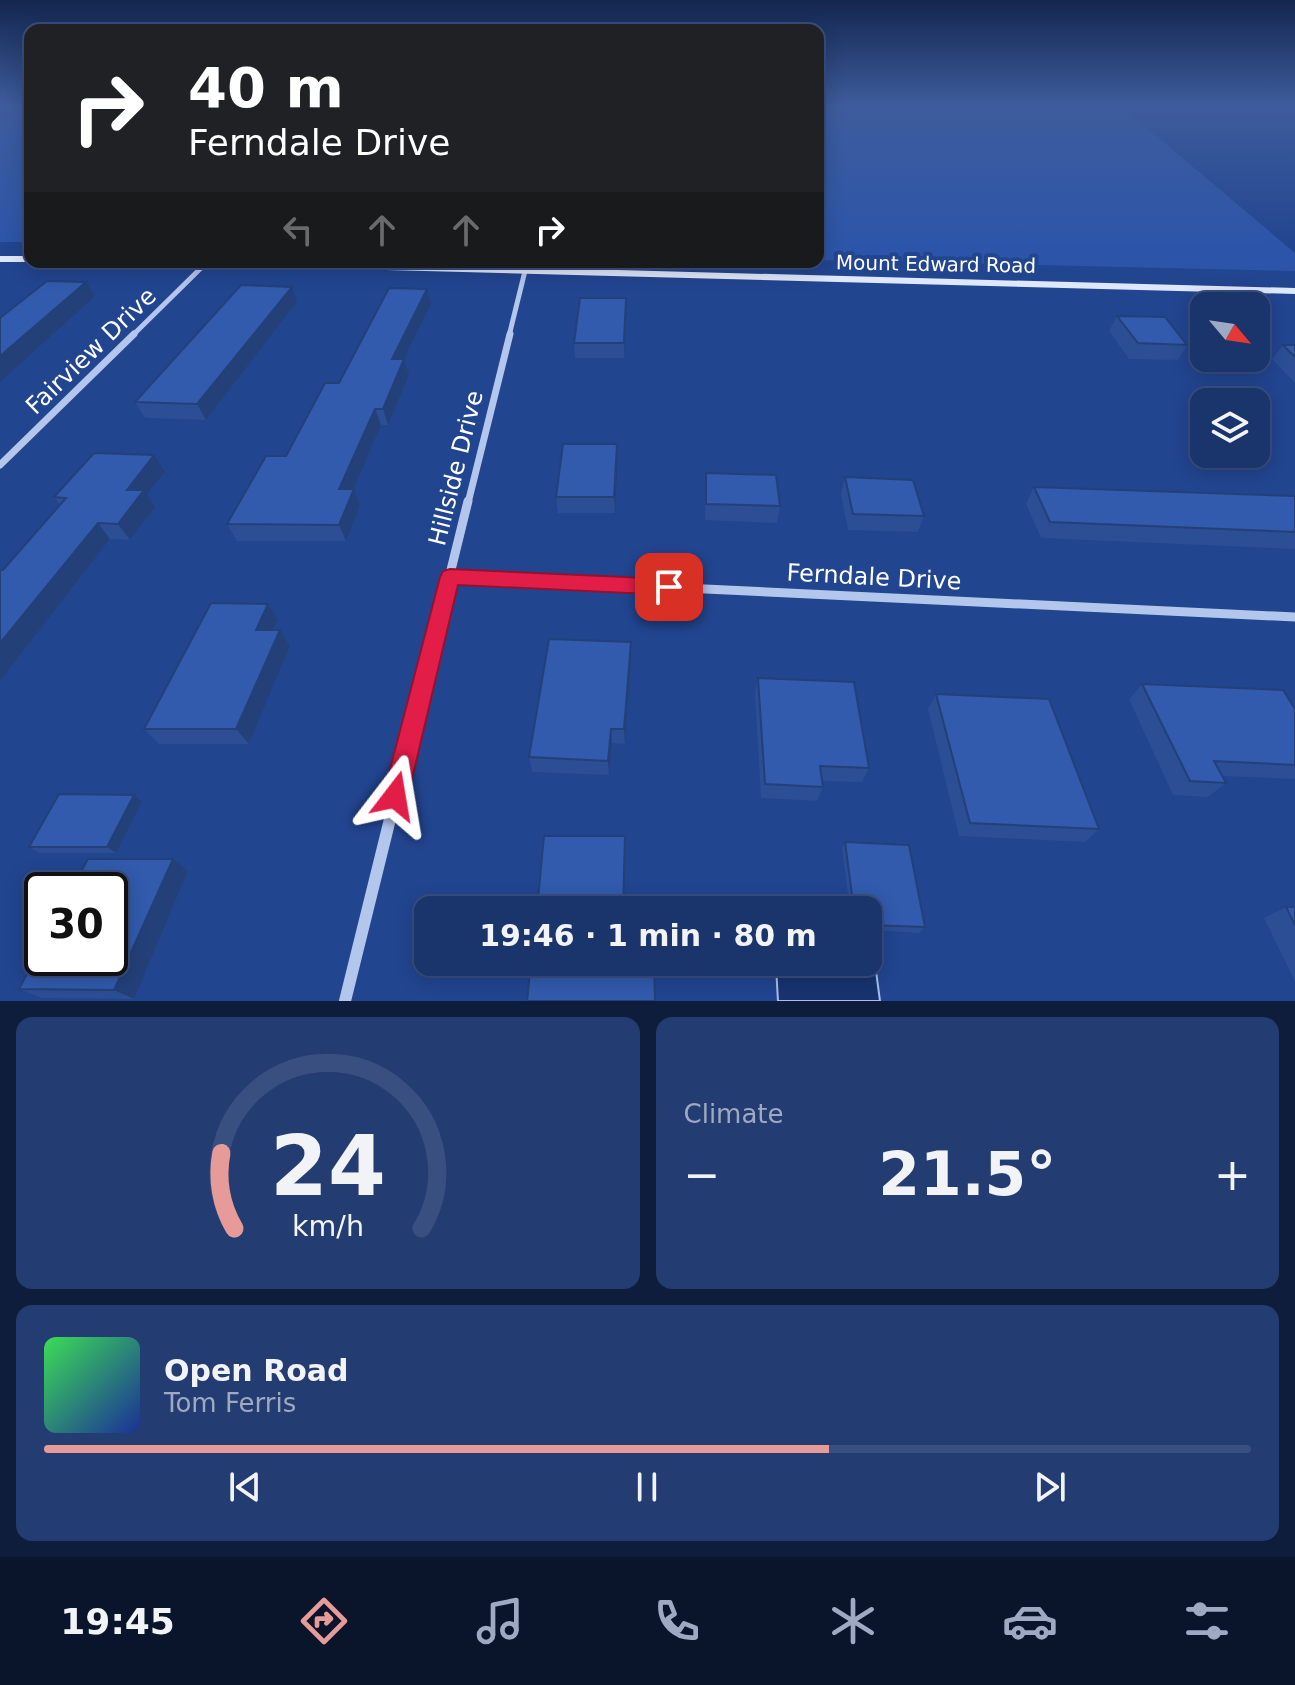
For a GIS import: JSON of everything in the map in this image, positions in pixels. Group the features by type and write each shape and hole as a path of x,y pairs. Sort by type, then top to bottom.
{"street":[{"path":"0,259 24,259"},
{"name":"Fairview Drive","path":"0,465 201,268"},
{"name":"Mount Edward Road","path":"419,268 1295,291"},
{"name":"Hillside Drive","path":"345,1001 525,271"},
{"name":"Ferndale Drive","path":"450,577 1295,617"}],"shaded area":[{"path":"0,154 24,154 24,242 0,242"},
{"path":"824,154 1177,154 1295,253 1295,271 824,260"},
{"path":"777,976 877,976 880,1001 778,1001"}],"building":[{"path":"47,281 86,282 0,356 0,318"},
{"path":"241,285 292,287 197,404 135,402"},
{"path":"389,288 427,289 392,359 404,359 383,409 375,409 339,489 354,489 339,525 227,524 266,456 286,456 325,383 339,383"},
{"path":"580,298 626,298 624,343 574,343"},
{"path":"1117,316 1165,317 1187,345 1138,343"},
{"path":"1283,345 1295,345 1295,357"},
{"path":"563,444 617,444 614,497 556,497"},
{"path":"94,453 154,455 127,490 144,490 118,524 98,523 0,643 0,570 66,498 54,497"},
{"path":"706,473 776,475 780,506 706,504"},
{"path":"845,477 913,480 924,516 853,514"},
{"path":"1034,487 1295,496 1295,532 1050,522"},
{"path":"211,603 268,604 256,630 280,630 236,729 144,729"},
{"path":"549,639 631,642 624,729 611,729 608,761 529,757"},
{"path":"758,678 854,682 869,768 820,766 823,787 765,784"},
{"path":"1142,684 1283,690 1295,709 1295,765 1214,761 1226,783 1190,781"},
{"path":"936,694 1049,699 1099,829 970,823"},
{"path":"59,794 134,795 107,847 29,847"},
{"path":"544,836 625,836 623,896 538,896"},
{"path":"845,842 909,845 925,927 882,925 882,896 852,896"},
{"path":"88,859 173,859 128,959 128,872 81,872"},
{"path":"1286,907 1295,907 1295,925"},
{"path":"26,976 120,976 114,990 19,989"},
{"path":"530,976 654,976 655,1001 527,1001"}],"route":[{"path":"395,796 450,577 669,587"}]}
